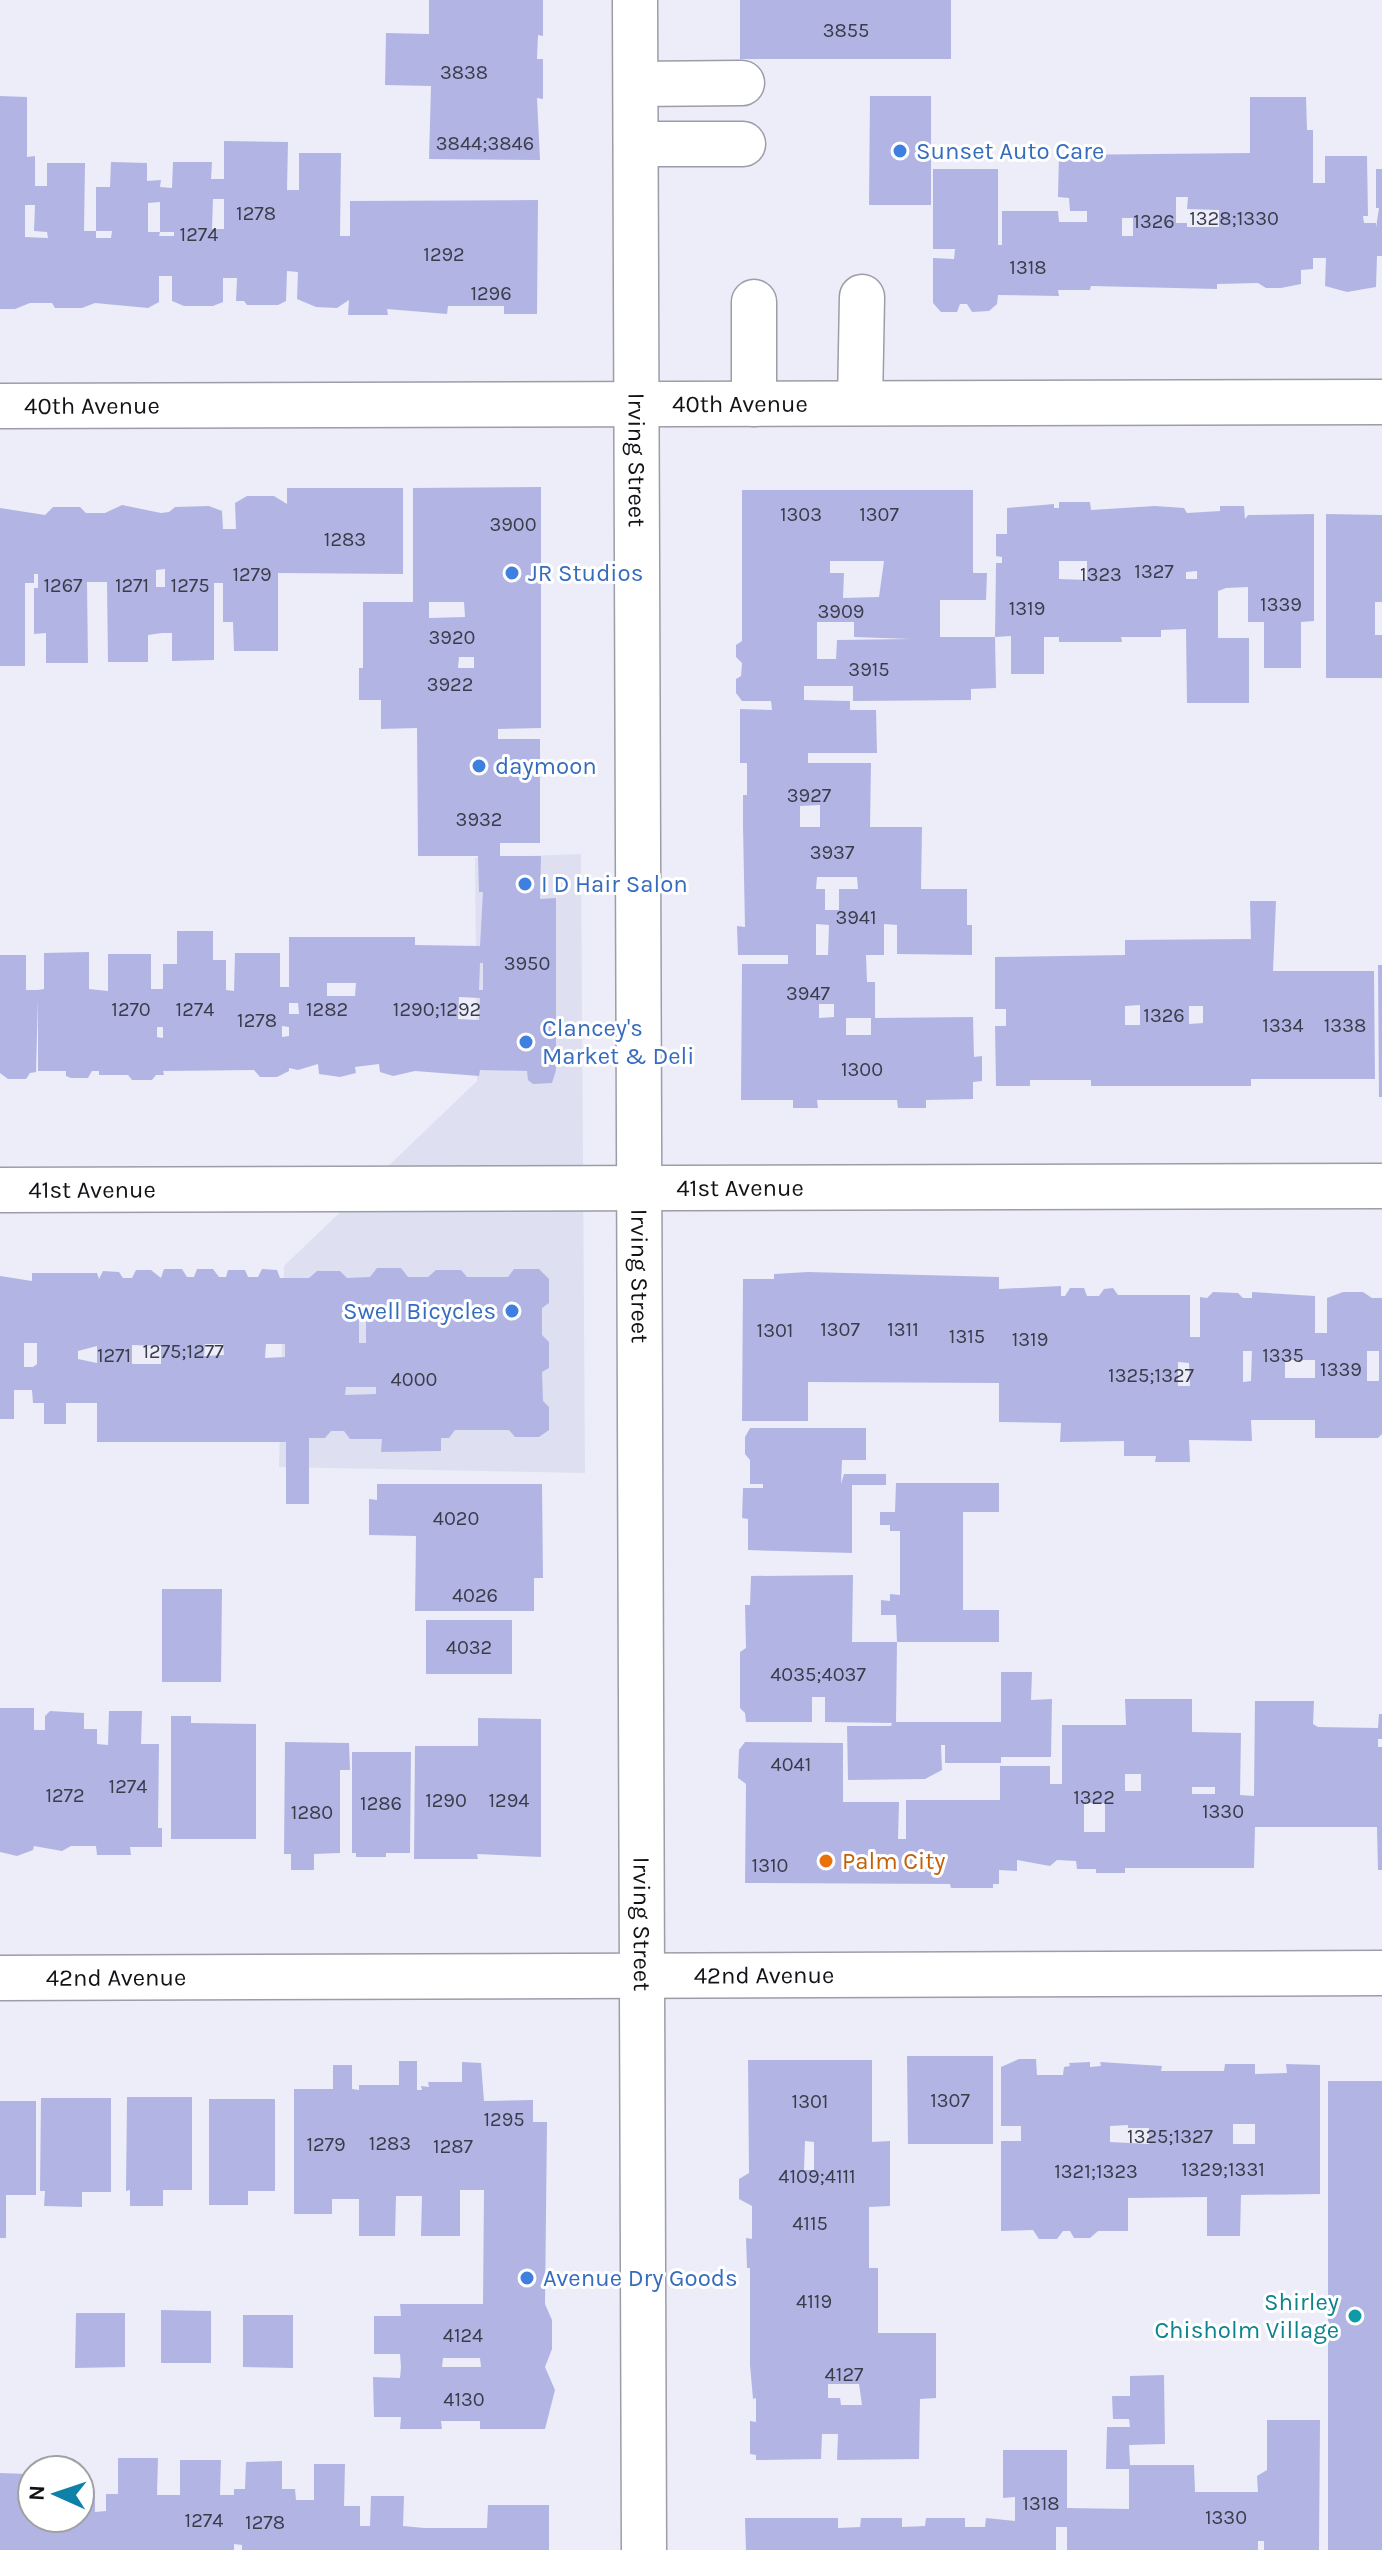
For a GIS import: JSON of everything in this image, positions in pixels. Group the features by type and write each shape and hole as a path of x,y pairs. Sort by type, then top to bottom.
{"street":[{"name":"Irving Street","path":"635,0 644,2550"},
{"path":"636,84 742,83"},
{"path":"636,144 743,144"},
{"path":"860,403 862,297"},
{"path":"754,302 754,404"},
{"name":"40th Avenue","path":"0,406 1382,402"},
{"name":"41st Avenue","path":"0,1190 1382,1186"},
{"name":"42nd Avenue","path":"0,1978 1382,1973"}],"shaded area":[{"path":"581,854 585,1473 279,1467 284,1266 477,1081 475,858"}],"building":[{"path":"429,0 543,0 543,36 538,35 537,59 543,59 543,99 537,98 540,160 429,159 431,86 385,85 386,33 429,34"},
{"path":"740,0 951,0 951,59 740,59"},
{"path":"0,96 27,97 27,157 35,156 35,186 47,186 47,163 85,163 84,231 96,231 96,187 110,187 111,162 147,163 147,181 161,180 160,187 172,188 173,162 212,162 211,179 224,179 224,141 288,142 287,190 299,190 299,153 341,153 340,236 350,236 350,201 538,200 537,314 504,314 504,306 448,306 447,314 387,309 388,315 348,315 349,300 337,308 316,307 297,299 298,272 287,271 286,301 278,305 247,305 244,301 236,301 237,278 223,278 223,302 213,306 184,306 172,301 172,276 159,276 159,302 148,308 95,303 82,308 55,308 52,303 30,303 15,309 0,309","holes":["213,199 224,199 224,229 212,229","160,202 160,232 148,232 148,203","25,205 35,205 34,231 47,232 48,238 25,237","96,231 112,231 111,238 96,238","160,232 174,232 174,236 159,236"]},
{"name":"Sunset Auto Care","path":"870,96 931,96 931,205 869,205"},
{"path":"1250,97 1306,97 1307,130 1313,130 1313,183 1325,183 1325,156 1367,156 1368,216 1363,216 1364,223 1376,223 1376,228 1379,208 1376,208 1376,169 1382,169 1382,256 1377,256 1376,287 1347,292 1325,286 1326,258 1313,258 1313,269 1301,270 1301,284 1281,288 1266,288 1258,283 1217,284 1217,289 1091,286 1090,290 1058,290 1059,296 998,295 997,304 989,311 972,312 967,304 960,304 957,312 941,312 933,303 933,258 954,259 955,249 933,249 933,169 998,169 998,245 1002,245 1002,211 1058,211 1059,222 1087,222 1087,211 1070,211 1069,198 1058,197 1059,155 1250,153","holes":["1176,197 1188,197 1187,209 1219,210 1219,227 1187,227 1187,223 1176,223","1122,218 1133,218 1133,236 1122,236"]},
{"path":"541,487 541,728 498,729 498,739 540,739 540,843 500,843 500,856 541,856 540,899 556,898 556,1070 552,1083 533,1084 528,1080 527,1071 480,1070 479,1076 415,1071 393,1076 380,1072 379,1064 355,1067 356,1073 340,1077 319,1074 318,1064 298,1070 289,1068 277,1077 260,1077 254,1070 163,1071 164,1075 156,1075 152,1080 132,1080 128,1075 99,1075 99,1071 92,1071 88,1078 71,1078 66,1076 66,1071 38,1071 38,999 36,1072 30,1073 26,1079 8,1079 0,1073 0,955 26,955 26,990 38,990 44,989 44,953 89,952 89,989 108,991 108,954 151,954 151,989 163,989 163,964 177,964 177,931 213,931 213,960 226,960 226,990 234,991 235,953 280,953 280,987 289,987 289,937 415,937 415,945 480,946 483,892 479,892 478,856 418,856 417,728 381,729 381,700 359,700 359,668 363,668 363,602 413,602 413,488","holes":["429,602 464,602 465,617 429,618","459,657 474,657 474,668 458,668","480,963 483,963 483,990 479,990","327,983 356,983 355,996 327,996","459,997 480,998 479,1020 458,1019","289,1003 298,1003 299,1014 289,1014","282,1026 289,1027 289,1036 282,1037","157,1027 163,1027 163,1038 157,1037"]},
{"path":"287,488 403,488 403,574 278,573 278,651 234,651 233,622 223,622 223,583 214,583 214,660 172,661 172,633 162,633 148,635 148,662 108,662 107,582 87,582 88,663 46,663 46,633 34,634 34,588 38,588 38,574 34,574 34,583 25,583 25,666 0,666 0,508 45,515 53,507 80,507 86,513 105,513 122,505 161,513 175,507 209,506 222,511 223,529 236,529 235,503 247,496 274,496 287,504","holes":["165,569 165,587 156,587 156,570"]},
{"path":"742,490 973,490 973,573 987,573 986,600 940,600 940,637 995,637 996,688 971,689 971,700 853,701 853,686 804,686 804,700 850,701 850,710 876,710 877,753 808,753 808,763 871,763 870,827 922,827 921,889 967,889 967,925 972,925 972,955 897,954 897,925 884,924 884,955 866,955 867,982 875,982 875,1018 973,1017 974,1057 982,1056 982,1081 973,1082 973,1099 926,1100 926,1108 898,1108 897,1100 817,1100 818,1108 793,1108 793,1100 741,1100 742,964 788,964 788,955 738,955 737,926 745,927 743,795 747,795 747,763 740,763 740,709 772,710 771,701 742,701 736,693 736,679 741,676 742,663 736,657 736,645 742,641","holes":["830,561 884,561 879,597 843,598 844,573 830,573","817,622 854,622 854,637 911,639 837,640 836,659 817,659","820,805 820,827 800,827 800,806","817,877 857,877 858,889 839,889 839,910 825,910 825,889 816,889","816,924 829,925 828,955 816,955","819,1004 834,1004 834,1017 819,1018","846,1018 871,1018 871,1035 846,1035"]},
{"path":"1059,502 1090,502 1091,510 1155,506 1184,508 1187,513 1220,511 1220,506 1244,506 1245,519 1248,515 1314,514 1314,621 1301,622 1301,668 1264,668 1264,622 1248,622 1248,587 1218,591 1218,638 1249,638 1249,703 1187,703 1186,629 1161,630 1161,637 1121,637 1122,642 1059,642 1059,637 1044,637 1044,674 1011,674 1011,636 995,637 996,563 1002,563 1002,557 996,556 996,534 1007,534 1007,508 1054,504 1054,508 1059,508","holes":["1059,561 1087,561 1087,580 1059,579","1197,571 1197,579 1186,579 1186,572"]},
{"path":"1326,514 1382,515 1382,602 1375,602 1375,635 1382,635 1382,678 1326,678"},
{"path":"1250,901 1276,901 1273,971 1374,971 1375,1079 1251,1079 1251,1086 1091,1086 1091,1080 1030,1080 1030,1086 996,1086 995,1026 1006,1026 1006,1009 995,1009 995,957 1125,955 1125,940 1251,939","holes":["1140,1005 1140,1025 1125,1025 1125,1006","1189,1006 1203,1006 1203,1023 1189,1024"]},
{"path":"1378,965 1382,965 1382,1097 1379,1097"},
{"path":"377,1268 401,1268 408,1277 428,1277 436,1270 461,1270 467,1277 508,1277 514,1269 539,1269 549,1279 549,1303 542,1308 542,1335 549,1342 549,1368 542,1372 543,1401 549,1407 549,1430 539,1437 515,1437 509,1430 455,1430 449,1438 441,1438 441,1451 381,1452 382,1439 350,1439 344,1431 331,1431 325,1438 309,1438 309,1504 286,1504 286,1442 97,1442 97,1403 66,1403 66,1424 44,1424 44,1403 33,1403 32,1390 14,1390 14,1419 0,1419 0,1276 32,1281 32,1273 97,1273 99,1279 103,1271 119,1272 123,1278 132,1278 136,1270 151,1270 161,1278 164,1269 182,1269 187,1277 194,1277 197,1269 213,1269 219,1277 226,1277 228,1270 245,1270 248,1277 258,1277 262,1269 277,1270 280,1278 309,1278 317,1271 340,1271 347,1278 370,1277","holes":["359,1320 366,1320 366,1343 359,1343","24,1343 37,1343 37,1364 24,1367","205,1344 223,1344 224,1355 204,1356","266,1344 285,1344 285,1357 265,1358","132,1345 161,1346 161,1364 132,1364","97,1346 97,1363 78,1359 78,1351","346,1387 376,1387 376,1394 345,1395"]},
{"path":"808,1272 999,1277 999,1289 1061,1286 1061,1296 1065,1296 1070,1288 1084,1288 1087,1296 1099,1296 1104,1289 1113,1288 1118,1295 1190,1295 1190,1337 1200,1337 1200,1297 1207,1298 1213,1292 1238,1293 1243,1298 1252,1298 1252,1292 1315,1296 1315,1333 1327,1333 1327,1298 1343,1292 1363,1292 1372,1298 1382,1298 1382,1434 1378,1438 1315,1438 1315,1420 1251,1420 1252,1441 1189,1440 1190,1462 1155,1462 1156,1456 1124,1456 1124,1441 1060,1442 1061,1423 999,1422 999,1383 808,1382 808,1421 742,1421 743,1279 774,1279 774,1274","holes":["1243,1351 1252,1351 1251,1381 1243,1382","1367,1351 1379,1351 1379,1381 1367,1381","1285,1360 1315,1360 1315,1378 1285,1378","1178,1362 1189,1363 1190,1386 1178,1386"]},
{"path":"750,1428 866,1428 866,1460 842,1460 841,1484 844,1474 886,1474 886,1485 852,1485 852,1553 748,1550 748,1519 742,1518 743,1488 763,1488 763,1484 750,1484 750,1460 745,1454 745,1437"},
{"path":"896,1483 999,1483 999,1512 963,1512 963,1610 999,1610 999,1642 897,1642 896,1615 881,1615 881,1600 890,1601 890,1594 900,1595 900,1531 890,1531 890,1525 880,1525 880,1512 895,1512"},
{"path":"377,1484 542,1484 543,1578 534,1578 534,1611 415,1611 416,1536 369,1535 369,1499 377,1500"},
{"path":"853,1575 852,1642 897,1642 896,1722 1001,1722 1001,1672 1032,1672 1031,1700 1052,1699 1051,1757 1001,1757 1001,1763 945,1763 945,1745 941,1745 942,1770 925,1779 848,1780 847,1726 891,1726 892,1723 825,1722 825,1697 812,1697 812,1722 746,1722 745,1713 740,1708 740,1652 746,1648 745,1605 750,1605 751,1576"},
{"path":"162,1589 222,1589 221,1682 162,1682"},
{"path":"426,1620 512,1620 512,1674 426,1674"},
{"path":"1125,1699 1192,1699 1192,1732 1241,1733 1240,1795 1254,1796 1255,1701 1314,1701 1313,1724 1318,1727 1378,1728 1379,1714 1382,1714 1382,1739 1378,1739 1378,1747 1382,1747 1382,1870 1378,1870 1377,1827 1255,1827 1254,1868 1125,1868 1125,1873 1096,1873 1096,1869 1077,1869 1076,1861 1057,1860 1050,1866 1017,1860 1017,1871 999,1870 999,1884 993,1884 993,1888 951,1888 950,1884 745,1883 746,1784 738,1778 739,1750 745,1742 843,1743 843,1802 899,1802 898,1839 906,1839 906,1800 1000,1800 1000,1766 1050,1766 1050,1784 1062,1784 1062,1725 1126,1725","holes":["1125,1774 1141,1774 1141,1791 1125,1791","1192,1787 1215,1787 1215,1794 1192,1794","1084,1803 1105,1803 1105,1832 1084,1832"]},
{"path":"0,1708 34,1708 34,1730 45,1730 45,1716 50,1711 84,1713 84,1729 97,1729 97,1744 108,1745 109,1711 142,1711 141,1744 159,1744 158,1828 162,1828 162,1847 130,1847 131,1855 97,1855 96,1846 71,1846 62,1851 34,1846 33,1850 17,1856 0,1852"},
{"path":"171,1716 191,1716 191,1723 256,1724 256,1839 171,1839"},
{"path":"478,1718 541,1719 541,1857 477,1854 478,1859 414,1859 415,1746 478,1746"},
{"path":"285,1742 349,1743 350,1770 340,1770 340,1853 314,1854 314,1870 291,1870 291,1854 284,1854"},
{"path":"352,1752 411,1752 410,1853 356,1857 356,1853 352,1853"},
{"path":"907,2056 993,2056 993,2144 908,2144"},
{"path":"1019,2059 1036,2059 1037,2075 1063,2075 1064,2067 1070,2066 1069,2063 1090,2062 1090,2067 1101,2066 1100,2062 1162,2066 1161,2071 1224,2071 1225,2064 1255,2064 1255,2074 1287,2073 1286,2064 1320,2065 1320,2194 1241,2195 1240,2236 1207,2236 1207,2197 1128,2198 1128,2231 1098,2231 1090,2238 1074,2238 1070,2231 1063,2231 1057,2239 1039,2239 1033,2230 1001,2231 1001,2141 1021,2141 1021,2126 1001,2126 1001,2067","holes":["1233,2124 1255,2124 1255,2144 1233,2144","1128,2125 1128,2128 1149,2128 1149,2144 1110,2142 1110,2126"]},
{"path":"748,2060 872,2060 872,2142 890,2141 890,2206 869,2207 869,2268 878,2268 878,2333 936,2333 936,2398 920,2399 919,2459 837,2460 838,2434 822,2434 821,2459 756,2460 756,2455 750,2454 750,2421 756,2422 756,2398 753,2399 750,2365 750,2268 747,2268 746,2238 752,2239 752,2206 739,2199 739,2179 749,2173","holes":["805,2141 814,2142 814,2170 804,2170","828,2384 859,2384 862,2405 841,2405 840,2398 828,2398"]},
{"path":"399,2061 417,2061 417,2090 422,2090 421,2086 429,2087 428,2082 462,2082 462,2062 481,2063 484,2101 533,2100 533,2122 547,2122 545,2304 552,2320 552,2349 545,2367 555,2390 545,2429 480,2429 480,2421 441,2421 442,2429 400,2429 401,2417 374,2417 373,2377 400,2378 401,2367 400,2354 374,2354 374,2316 401,2316 400,2304 483,2304 484,2190 460,2190 460,2236 421,2236 422,2196 396,2196 395,2236 359,2236 359,2199 332,2199 332,2214 294,2214 294,2089 333,2089 333,2065 352,2065 352,2089 359,2090 359,2085 399,2085","holes":["443,2358 480,2358 481,2367 442,2367"]},
{"name":"Shirley Chisholm Village","path":"1328,2081 1382,2081 1382,2550 1328,2550"},
{"path":"127,2097 192,2097 192,2190 163,2190 163,2206 130,2206 130,2190 126,2191"},
{"path":"41,2098 111,2098 111,2192 82,2192 82,2207 44,2206 45,2191 40,2191"},
{"path":"209,2099 275,2099 275,2191 248,2191 248,2205 209,2205"},
{"path":"0,2101 36,2101 36,2195 6,2195 6,2238 0,2238"},
{"path":"161,2310 211,2311 211,2363 161,2363"},
{"path":"76,2313 125,2313 125,2367 75,2368"},
{"path":"243,2315 293,2315 293,2368 243,2367"},
{"path":"1164,2375 1165,2444 1129,2445 1130,2465 1194,2465 1195,2492 1258,2492 1257,2476 1267,2470 1267,2420 1320,2420 1319,2550 1264,2550 1264,2541 1258,2541 1258,2550 1067,2550 1067,2527 1056,2527 1056,2550 746,2550 745,2518 838,2518 838,2528 860,2527 861,2518 902,2518 902,2527 925,2526 926,2518 965,2518 965,2527 985,2527 986,2518 1015,2521 1015,2497 1003,2498 1003,2450 1067,2450 1067,2508 1129,2509 1129,2469 1106,2469 1107,2427 1130,2427 1129,2419 1113,2419 1112,2396 1130,2396 1130,2376"},
{"path":"118,2458 158,2458 157,2495 180,2495 180,2460 221,2460 220,2495 234,2495 234,2489 245,2489 246,2462 282,2461 282,2489 295,2489 296,2500 314,2500 314,2464 345,2464 344,2506 360,2506 360,2526 370,2526 371,2496 404,2496 403,2526 424,2528 487,2528 488,2505 549,2505 549,2550 242,2550 242,2545 234,2544 234,2550 0,2550 0,2473 16,2474 16,2534 96,2534 96,2512 106,2511 106,2494 118,2494"}],"place":[{"name":"Sunset Auto Care","path":"900,151"},
{"name":"JR Studios","path":"512,573"},
{"name":"daymoon","path":"479,766"},
{"name":"I D Hair Salon","path":"525,884"},
{"name":"Clancey's Market & Deli","path":"526,1042"},
{"name":"Swell Bicycles","path":"512,1311"},
{"name":"Palm City","path":"826,1861"},
{"name":"Avenue Dry Goods","path":"527,2278"},
{"name":"Shirley Chisholm Village","path":"1355,2316"}]}
